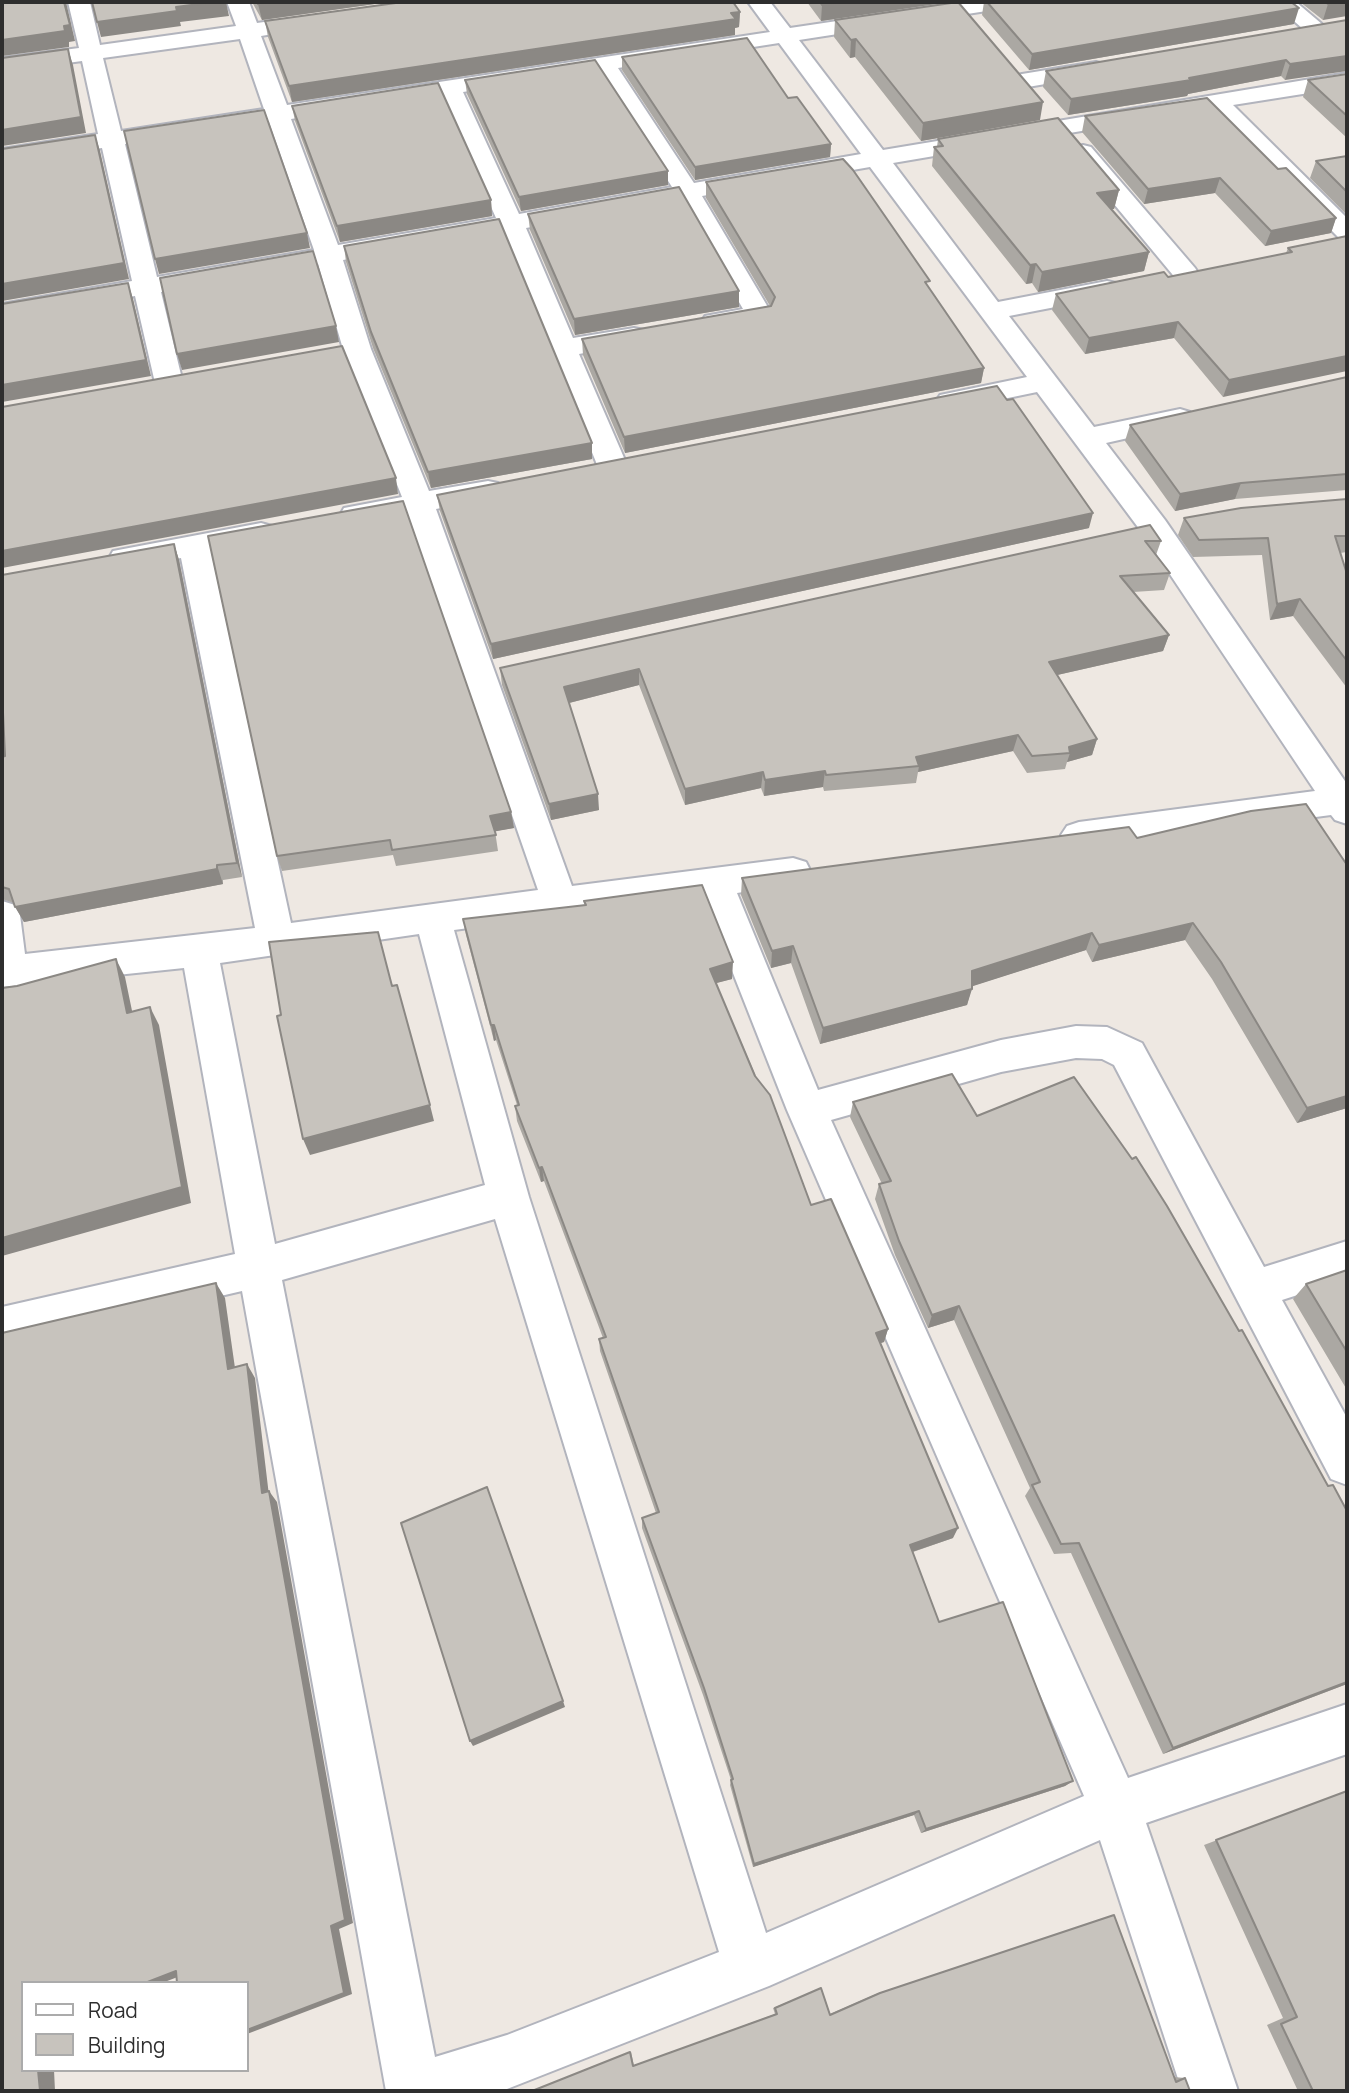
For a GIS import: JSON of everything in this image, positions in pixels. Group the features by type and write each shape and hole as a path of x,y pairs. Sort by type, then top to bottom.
{"street":[{"path":"79,2 170,383"},
{"path":"238,2 328,254 344,351 419,503 495,672 560,903"},
{"path":"759,2 992,311 1042,382 1154,527 1345,804 1045,840"},
{"path":"2,156 449,88 959,5 1006,2"},
{"path":"1283,2 1327,29 1292,35"},
{"path":"959,5 979,29"},
{"path":"2,65 288,26"},
{"path":"1005,60 1186,274"},
{"path":"603,63 688,193 758,314 694,326"},
{"path":"2,312 878,160 1042,103 1114,66"},
{"path":"1042,103 1217,102 1347,80"},
{"path":"449,88 511,223 613,467"},
{"path":"1217,102 1347,232"},
{"path":"1320,247 1347,241"},
{"path":"1160,279 1213,268"},
{"path":"992,311 1134,284"},
{"path":"564,348 655,332"},
{"path":"922,406 1042,382"},
{"path":"1086,438 1204,413"},
{"path":"327,520 509,486"},
{"path":"1121,534 1189,520"},
{"path":"98,563 287,528"},
{"path":"194,546 276,941"},
{"path":"2,915 5,972 199,951 819,869"},
{"path":"715,883 807,1110 1115,1808 1210,2091"},
{"path":"433,918 509,1197 750,1968"},
{"path":"199,951 416,2091 507,2062 750,1968 1115,1808 1347,1729"},
{"path":"807,1110 1001,1056 1076,1042 1108,1043 1128,1054 1347,1463"},
{"path":"2,1327 258,1268 509,1197"},
{"path":"1252,1290 1347,1260"}],"building":[{"path":"2,2 64,2 70,25 64,26 65,31 2,40"},
{"path":"92,2 214,2 176,7 177,11 97,22"},
{"path":"403,2 733,2 740,12 731,13 736,19 289,86 265,21"},
{"path":"820,2 844,2 822,5"},
{"path":"958,2 1043,102 923,123 856,39 851,40 835,20"},
{"path":"987,2 1291,2 1299,8 1032,54"},
{"path":"1347,20 1347,56 1290,64 1286,60 1189,78 1191,80 1071,99 1046,71"},
{"path":"747,38 788,98 797,97 831,144 695,167 622,57"},
{"path":"68,49 81,117 2,130 2,58"},
{"path":"595,60 668,171 519,197 465,80"},
{"path":"1347,74 1347,116 1308,80"},
{"path":"438,83 491,200 337,226 292,106"},
{"path":"1207,98 1278,169 1286,168 1336,218 1271,231 1220,178 1148,189 1085,116"},
{"path":"264,110 307,233 155,259 124,131"},
{"path":"1058,118 1119,190 1097,193 1149,252 1042,272 1036,264 1030,265 934,147 943,146 938,139"},
{"path":"95,135 124,263 2,284 2,149"},
{"path":"1347,156 1347,192 1316,161"},
{"path":"843,159 930,281 925,282 984,368 624,437 582,339 771,306 775,297 706,182"},
{"path":"679,187 739,291 574,319 528,214"},
{"path":"499,219 592,443 428,472 371,332 344,246"},
{"path":"1347,236 1347,356 1229,380 1178,322 1089,338 1056,294 1164,272 1168,277 1292,252 1288,248"},
{"path":"313,251 336,326 177,354 160,278"},
{"path":"128,283 146,360 2,385 2,304"},
{"path":"342,346 396,478 2,551 2,407"},
{"path":"1347,377 1347,474 1241,483 1180,494 1130,425"},
{"path":"997,386 1007,400 1013,399 1093,513 491,644 437,495"},
{"path":"1347,499 1347,536 1335,536 1347,574 1347,661 1300,599 1277,604 1268,538 1199,540 1184,518 1241,508"},
{"path":"403,501 511,812 490,816 496,835 392,850 390,840 277,856 208,536"},
{"path":"1150,525 1161,541 1145,541 1170,573 1120,576 1169,635 1049,662 1097,739 1069,747 1070,753 1032,756 1018,735 916,757 919,766 826,775 825,771 765,780 763,772 685,789 639,669 564,687 598,794 549,804 500,668"},
{"path":"174,544 237,863 15,907 9,889 2,887 2,757 5,756 2,575"},
{"path":"1306,804 1347,865 1347,1096 1307,1108 1221,962 1193,923 1099,945 1092,933 972,971 972,989 823,1028 793,946 772,951 742,878 1129,827 1137,838 1251,811"},
{"path":"702,885 733,962 710,969 755,1076 770,1095 811,1205 831,1199 888,1329 876,1333 958,1528 910,1545 939,1622 1003,1602 1073,1781 926,1829 919,1811 754,1864 731,1780 733,1779 704,1688 642,1518 659,1512 599,1339 606,1337 542,1167 539,1168 515,1106 519,1105 494,1025 491,1025 463,919 586,905 584,901"},
{"path":"378,932 392,986 397,985 430,1105 303,1139 277,1016 281,1015 269,942"},
{"path":"116,959 127,1013 150,1007 182,1187 2,1238 2,988"},
{"path":"952,1074 977,1116 1074,1077 1132,1159 1136,1157 1239,1331 1242,1330 1328,1486 1333,1485 1347,1511 1347,1682 1173,1748 1079,1543 1061,1544 1032,1485 1040,1482 959,1306 932,1315 899,1241 879,1184 891,1181 853,1102"},
{"path":"1347,1270 1347,1352 1306,1284"},
{"path":"216,1283 228,1369 247,1364 262,1493 269,1491 345,1920 331,1926 344,1993 248,2030 248,1981 177,1981 176,1971 150,1981 21,1981 21,2072 38,2072 40,2091 2,2091 2,1333"},
{"path":"487,1487 563,1701 470,1741 401,1523"},
{"path":"1347,1791 1347,2091 1313,2091 1281,2024 1297,2017 1216,1840"},
{"path":"1114,1915 1176,2082 1185,2078 1190,2091 532,2091 630,2052 633,2066 777,2014 775,2008 821,1988 830,2015 880,1993"}]}
